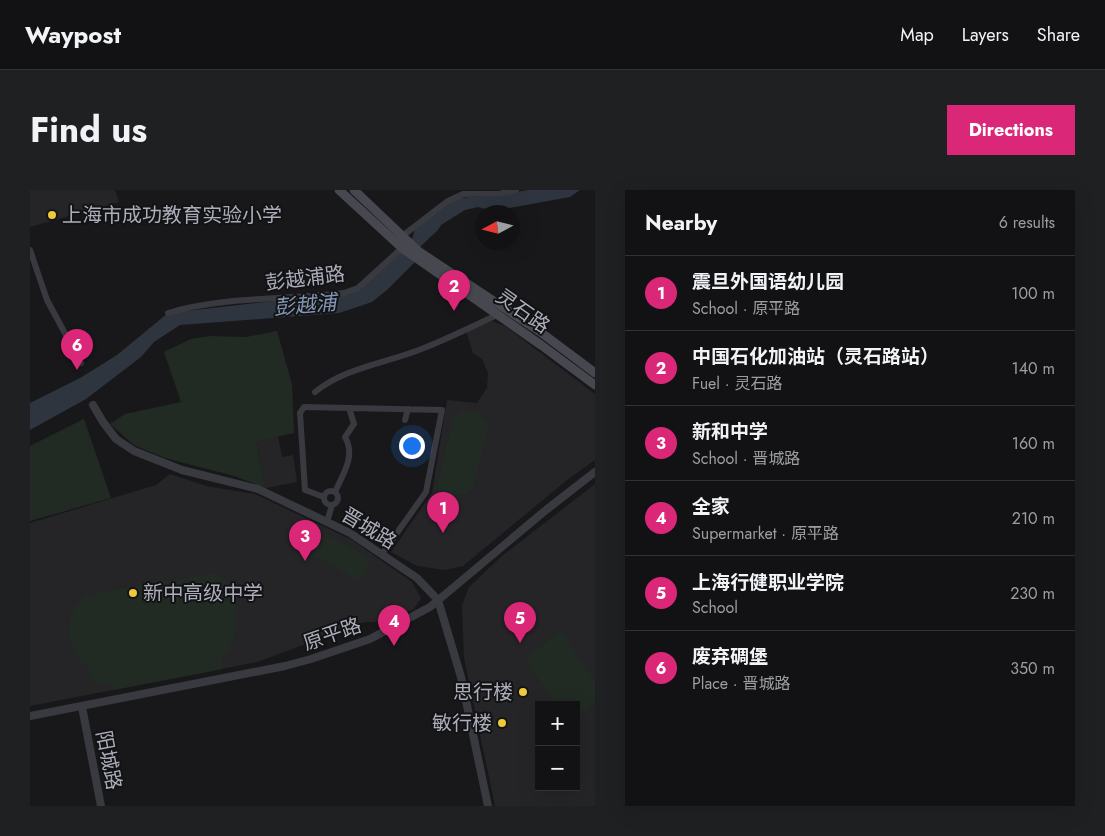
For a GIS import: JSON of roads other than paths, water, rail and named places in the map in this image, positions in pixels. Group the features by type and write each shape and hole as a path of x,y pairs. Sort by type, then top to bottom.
{"main road":[{"name":"灵石路","path":"339,190 402,243 595,386"},
{"name":"灵石路","path":"354,190 402,243"},
{"name":"灵石路","path":"424,259 539,331 595,373"}],"street":[{"name":"彭越浦路","path":"168,313 183,308 215,304 344,293 358,288 402,243 448,201 463,194 516,190"},
{"path":"30,250 46,300 81,363"},
{"path":"315,392 327,382 423,348 497,315"},
{"name":"晋城路","path":"93,404 103,422 116,439 134,451 182,470 258,489 350,533 417,578 438,600 461,677 488,806"},
{"path":"324,497 305,490 300,413 304,407 442,410 426,492 410,508 382,554"},
{"path":"324,497 334,492 349,462 349,445 345,437 354,424 349,408"},
{"path":"405,420 408,409"},
{"name":"原平路","path":"30,716 286,666 312,659 370,638 430,607 546,510 595,472"},
{"path":"327,522 332,504 338,499 334,492"},
{"path":"324,497 325,502 329,505 332,504"},
{"name":"阳城路","path":"82,707 101,806"}],"water":[{"name":"彭越浦","path":"528,190 580,190 570,197 520,206 475,205 475,208 465,210 441,225 421,246 414,263 372,302 339,313 180,325 154,342 141,357 86,399 30,430 30,403 80,378 117,355 168,313 344,293 358,288 412,239 415,229 457,198 500,195"}],"place":[{"name":"上海市成功教育实验小学","path":"52,215"},
{"name":"中国石化加油站（灵石路站）","path":"454,311"},
{"name":"废弃碉堡","path":"77,370"},
{"name":"震旦外国语幼儿园","path":"443,533"},
{"name":"新和中学","path":"305,561"},
{"name":"新中高级中学","path":"133,593"},
{"name":"上海行健职业学院","path":"520,643"},
{"name":"全家","path":"394,646"},
{"name":"思行楼","path":"523,692"},
{"name":"敏行楼","path":"502,723"}]}
